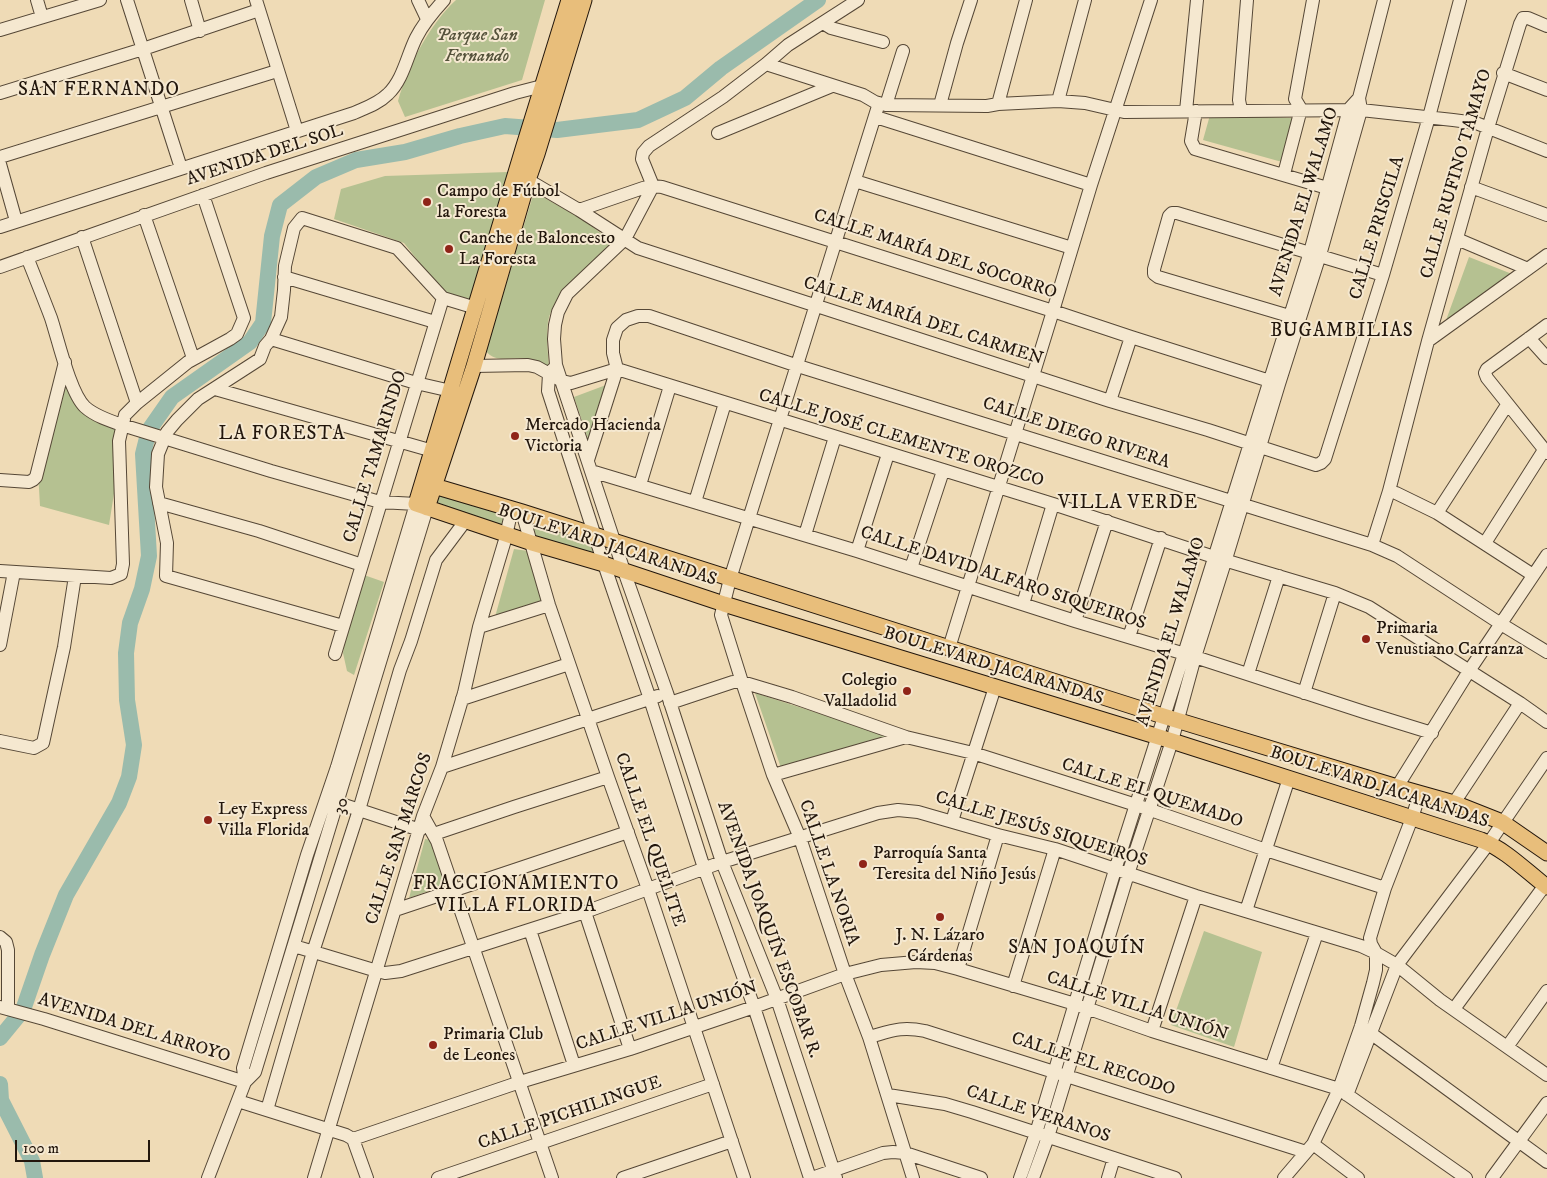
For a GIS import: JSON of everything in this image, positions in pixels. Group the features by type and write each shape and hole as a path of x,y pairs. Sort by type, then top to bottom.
{"main road":[{"path":"422,506 474,366 537,154 542,110 542,85 569,0"},
{"path":"428,486 433,451 523,148 542,110 559,83 584,0"},
{"name":"BOULEVARD JACARANDAS","path":"428,486 517,511 1163,716 1454,803 1502,822 1547,853"},
{"name":"BOULEVARD JACARANDAS","path":"422,506 724,604 1290,778 1488,843 1507,855 1546,886"}],"street":[{"path":"37,0 42,17"},
{"path":"0,30 100,0"},
{"path":"127,0 181,168"},
{"path":"191,0 200,31"},
{"path":"418,0 427,19"},
{"name":"AVENIDA DEL SOL","path":"0,227 354,113 373,105 389,94 398,80 416,37 427,19 444,0"},
{"path":"653,186 642,159 643,153 649,146 703,111 766,64 788,45 858,0"},
{"path":"940,106 971,0"},
{"path":"998,104 1026,0"},
{"path":"1058,101 1086,0"},
{"path":"949,648 1032,375 1054,311 1091,185 1150,0"},
{"path":"1197,0 1191,111 1191,142 1195,149 1333,190"},
{"path":"1241,110 1239,100 1247,0"},
{"path":"1284,174 1301,109 1295,99 1313,0"},
{"name":"AVENIDA EL WALAMO","path":"1033,1178 1048,1137 1149,810 1165,739 1163,716 1190,655 1315,253 1357,106 1384,0"},
{"name":"CALLE PRISCILA","path":"1321,463 1325,459 1383,274 1429,117 1460,0"},
{"path":"0,93 200,31 257,5 297,131"},
{"name":"CALLE RUFINO TAMAYO","path":"1372,545 1389,491 1471,187 1522,18 1528,18 1547,26"},
{"path":"823,23 831,28 883,42"},
{"name":"CALLE LA NORIA","path":"903,51 883,104 873,121 730,579 721,615 774,775 800,838 845,974 869,1037 912,1178"},
{"path":"766,64 864,95 875,102 883,104 988,106 1058,101 1085,103 1124,112 1301,109 1357,106 1476,124 1547,151"},
{"path":"0,157 277,71"},
{"path":"1504,74 1547,90"},
{"name":"AVENIDA DEL SOL","path":"0,266 313,158 515,93 542,85 559,83"},
{"path":"718,133 832,86"},
{"path":"875,118 1091,185"},
{"path":"0,164 16,221"},
{"name":"CALLE MARÍA DEL CARMEN","path":"528,180 638,248 1110,401 1183,422 1316,465 1321,463"},
{"path":"855,181 1072,248"},
{"path":"579,210 653,186"},
{"path":"474,366 528,365 553,370 555,325 558,312 567,294 625,239 653,186"},
{"name":"CALLE MARÍA DEL SOCORRO","path":"653,186 662,187 1274,382"},
{"path":"1471,187 1547,215"},
{"path":"0,571 111,578 121,574 119,441 126,426 125,415 193,358 237,334 244,318 203,195"},
{"path":"1294,318 1158,277 1154,274 1169,216 1172,213 1177,213 1383,274"},
{"path":"144,215 193,358"},
{"path":"343,626 166,576 167,543 156,487 161,437 198,400 260,359 281,317 285,266 294,228 302,218 397,248 443,298 476,308"},
{"path":"82,237 137,403"},
{"path":"1457,239 1528,269"},
{"path":"1428,341 1547,255"},
{"path":"27,257 51,318 76,392 85,407 103,418 126,426 271,471 380,502 422,506"},
{"path":"284,277 435,322"},
{"name":"CALLE TAMARINDO","path":"335,654 443,298"},
{"name":"CALLE DIEGO RIVERA","path":"617,369 613,346 617,328 626,320 649,316 798,366 1372,545 1397,556 1547,652"},
{"path":"1485,543 1546,451 1507,405 1485,373 1487,369 1547,325"},
{"path":"1110,401 1131,337"},
{"path":"1528,338 1547,358"},
{"path":"271,339 416,383 451,391"},
{"path":"0,480 29,482 36,477 65,362"},
{"path":"562,381 571,383 617,369"},
{"path":"590,466 617,369"},
{"name":"CALLE JOSÉ CLEMENTE OROZCO","path":"617,369 1335,593 1368,607 1547,722"},
{"name":"AVENIDA JOAQUÍN ESCOBAR R.","path":"553,370 562,381 722,862 777,999 835,1174"},
{"name":"AVENIDA JOAQUÍN ESCOBAR R.","path":"553,370 548,391 704,868 754,1007 811,1178"},
{"path":"640,485 670,386"},
{"path":"215,389 433,451"},
{"path":"695,502 725,403"},
{"path":"1437,513 1507,405"},
{"path":"805,535 835,438"},
{"path":"857,551 888,454"},
{"name":"CALLE DAVID ALFARO SIQUEIROS","path":"590,466 640,485 1190,655 1432,733"},
{"path":"912,568 943,471"},
{"path":"1389,491 1396,492 1437,513 1534,575"},
{"path":"159,503 259,531 362,565"},
{"path":"1023,604 1053,504"},
{"path":"245,1082 243,1068 307,855 422,506"},
{"path":"209,1178 245,1082 255,1072 338,803 422,506"},
{"name":"CALLE SAN MARCOS","path":"314,1178 423,816 442,767 462,699 479,628 507,534 517,511"},
{"name":"CALLE EL QUELITE","path":"517,511 532,543 549,605 648,889 744,1178"},
{"name":"30","path":"267,1110 313,952 436,560 466,520"},
{"path":"1075,621 1107,521"},
{"path":"1130,638 1161,538"},
{"path":"1397,787 1470,671 1547,555"},
{"path":"0,645 14,572"},
{"path":"0,741 34,748 43,743 64,646 75,576"},
{"path":"1248,674 1279,576"},
{"path":"1304,692 1335,593"},
{"path":"479,628 549,605"},
{"name":"AVENIDA EL WALAMO","path":"1020,1178 1036,1133 1136,805 1165,739 1178,720 1190,655"},
{"path":"462,699 569,664"},
{"name":"CALLE EL QUEMADO","path":"669,698 733,682 742,682 792,697 906,737 973,753 1136,805 1266,850 1385,888"},
{"path":"952,821 995,687"},
{"path":"442,767 650,699 669,698"},
{"path":"1454,803 1520,703"},
{"name":"CALLE EL QUEMADO","path":"774,775 906,737"},
{"path":"1284,1178 1309,1148 1343,1092 1366,1030 1397,965 1488,843 1547,758"},
{"path":"434,834 608,777"},
{"path":"1246,911 1290,778"},
{"path":"1366,1030 1376,970 1376,953 1370,938 1385,888 1420,793"},
{"path":"326,799 420,830"},
{"name":"CALLE JESÚS SIQUEIROS","path":"294,946 377,971 401,971 585,912 722,862 878,813 898,810 918,812 1055,849 1196,896 1361,946 1397,965 1454,1009 1547,1075"},
{"path":"423,816 434,834 454,890 552,1178"},
{"path":"395,910 628,832"},
{"path":"958,969 998,835"},
{"path":"1013,986 1055,849"},
{"path":"1454,1009 1546,886"},
{"path":"1152,1031 1196,896"},
{"path":"585,912 630,1049"},
{"path":"530,930 574,1065"},
{"path":"1271,1068 1317,933"},
{"path":"3,939 8,950 4,1009"},
{"name":"CALLE VILLA UNIÓN","path":"353,1139 520,1082 694,1028 845,974 901,962 935,963 1075,1004 1152,1031 1343,1092 1466,1178"},
{"path":"1508,1047 1547,991"},
{"name":"AVENIDA DEL ARROYO","path":"4,1009 29,1015 245,1082"},
{"name":"CALLE EL RECODO","path":"869,1037 900,1028 925,1030 1067,1076 1309,1148 1358,1178"},
{"path":"1366,1030 1547,1162"},
{"name":"CALLE PICHILINGUE","path":"438,1178 713,1084"},
{"name":"CALLE VERANOS","path":"888,1095 945,1104 1173,1178"},
{"path":"238,1101 328,1129 353,1139 367,1178"},
{"path":"1492,1178 1547,1103"},
{"path":"623,1178 732,1141"},
{"path":"811,1178 835,1174 883,1153 893,1152 905,1153 981,1178"},
{"path":"1108,1178 1114,1158"}],"green space":[{"name":"Parque San Fernando","path":"456,0 545,0 522,80 405,117 398,101 407,74 428,34"},
{"path":"1210,115 1294,118 1282,162 1203,140"},
{"path":"508,172 469,301 445,295 404,243 334,219 341,189 385,176"},
{"path":"534,192 582,219 614,243 575,279 557,300 551,311 547,333 549,368 536,361 521,358 495,358 486,351"},
{"path":"1469,257 1512,274 1445,323"},
{"path":"65,362 75,392 122,428 119,462 109,525 40,506 38,471"},
{"path":"614,382 593,454 574,397"},
{"path":"441,494 505,514 504,528 436,505"},
{"path":"530,520 589,541 595,557 535,538"},
{"path":"514,549 528,551 543,601 495,617"},
{"path":"364,575 384,582 354,675 347,671 343,653 347,631"},
{"path":"755,693 893,737 781,768"},
{"path":"425,839 434,840 448,884 409,898"},
{"path":"1204,931 1262,952 1234,1047 1171,1025"}],"waterway":[{"path":"0,1038 23,1010 66,895 119,803 129,777 134,745 127,700 126,653 130,623 142,589 149,556 143,454 149,430 172,397 250,342 263,323 272,236 280,205 316,177 356,160 405,152 460,136 505,126 557,130 638,120 685,98 721,68 818,0"},
{"path":"0,1084 1,1100 32,1161 35,1178"}],"place":[{"name":"Campo de Fútbol la Foresta","path":"427,202"},
{"name":"Canche de Baloncesto La Foresta","path":"449,249"},
{"name":"Mercado Hacienda Victoria","path":"515,436"},
{"name":"Primaria Venustiano Carranza","path":"1366,639"},
{"name":"Colegio Valladolid","path":"907,691"},
{"name":"Ley Express Villa Florida","path":"208,820"},
{"name":"Parroquía Santa Teresita del Niño Jesús","path":"863,864"},
{"name":"J. N. Lázaro Cárdenas","path":"940,917"},
{"name":"Primaria Club de Leones","path":"433,1045"}],"district":[{"name":"SAN FERNANDO","path":"99,91"},
{"name":"BUGAMBILIAS","path":"1342,332"},
{"name":"LA FORESTA","path":"282,435"},
{"name":"VILLA VERDE","path":"1128,504"},
{"name":"FRACCIONAMIENTO VILLA FLORIDA","path":"516,896"},
{"name":"SAN JOAQUÍN","path":"1077,949"}]}
